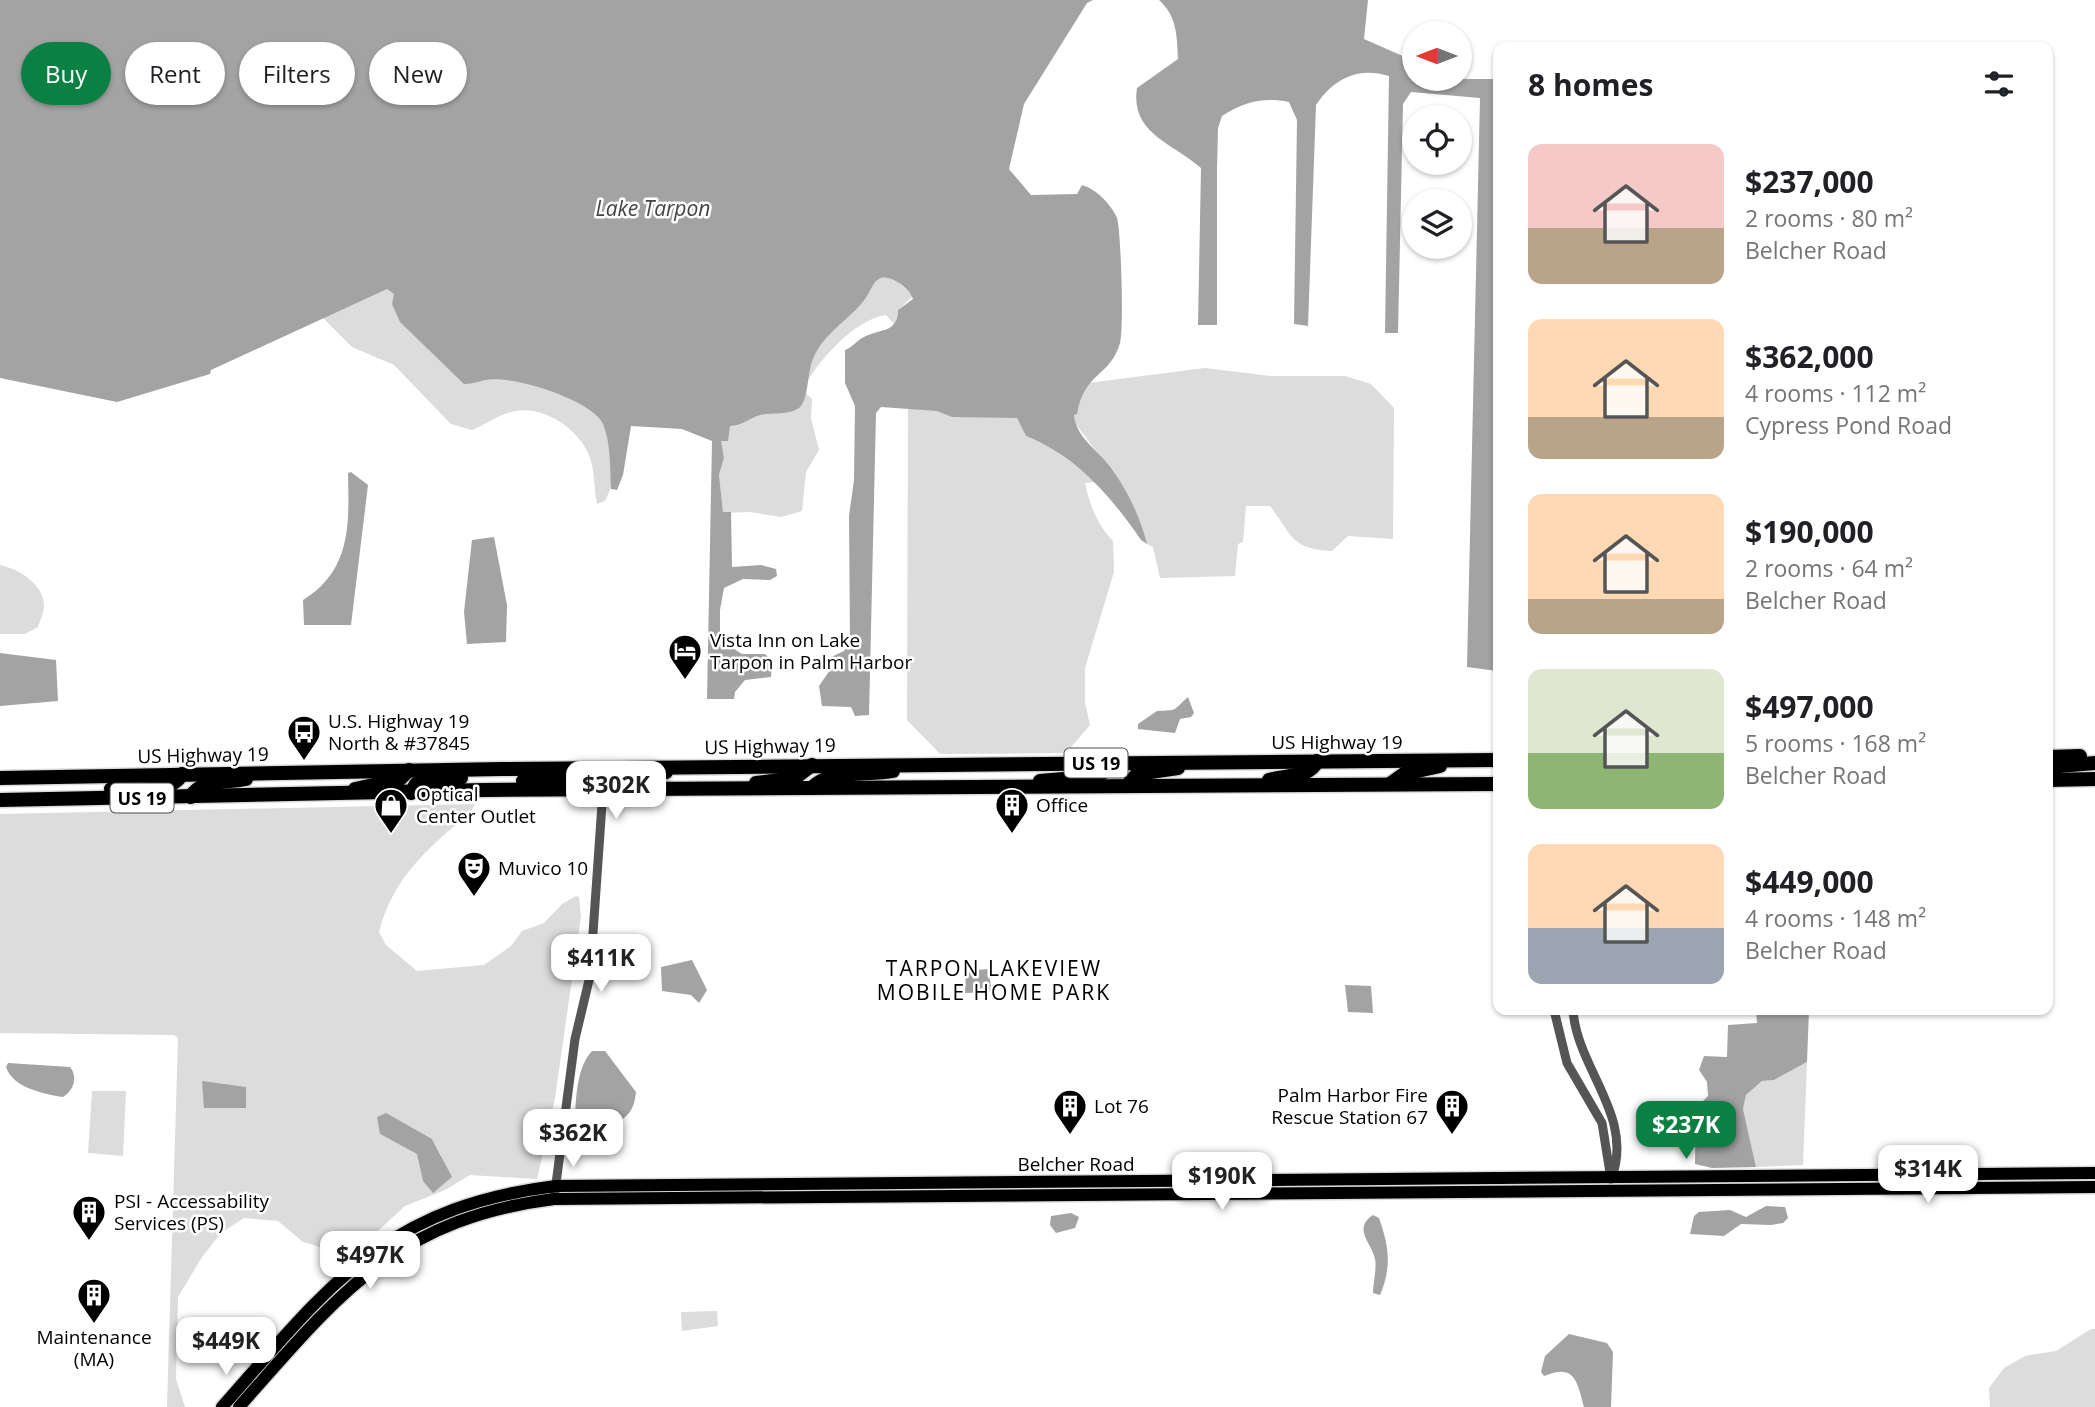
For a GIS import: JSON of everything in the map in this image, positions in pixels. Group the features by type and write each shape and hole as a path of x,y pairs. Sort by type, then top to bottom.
{"highway":[{"path":"2053,757 2095,756"},
{"name":"US Highway 19","path":"0,778 691,766 1493,760"},
{"path":"1255,785 1285,775 1303,774 1315,767 1317,761"},
{"path":"1372,761 1398,782 1458,761"},
{"path":"1127,786 1137,774 1158,773 1204,762"},
{"path":"2053,766 2095,762"},
{"path":"1008,787 1061,777 1098,776 1117,763"},
{"path":"811,789 817,782 830,776 871,775 932,764"},
{"path":"734,789 775,778 796,778 811,765"},
{"path":"603,790 625,778 645,778 691,766"},
{"path":"484,790 507,782 604,776 630,767"},
{"path":"411,793 412,788 421,782 487,776 502,769"},
{"path":"333,795 392,782 409,770"},
{"path":"191,797 194,790 204,785 224,784 271,773"},
{"path":"24,799 44,790 165,787 179,780 182,774"},
{"path":"2053,780 2095,779"},
{"name":"US 19","path":"0,800 484,790 1398,782 1493,784"}],"main road":[{"path":"1612,1185 1652,1182 1665,1178 2095,1173"},
{"name":"Belcher Road","path":"222,1407 330,1287 384,1243 458,1206 509,1193 1559,1192 1612,1185"},
{"name":"Belcher Road","path":"239,1407 328,1308 382,1261 419,1239 471,1217 555,1193 1612,1185 2095,1187"}],"street":[{"path":"555,1193 575,1040 593,950 603,790"},
{"path":"1555,1015 1567,1063 1602,1123 1612,1185"},
{"path":"1574,1015 1581,1048 1605,1093 1615,1126 1616,1165 1612,1185"}],"shaded area":[{"path":"882,277 894,278 913,296 898,310 895,325 886,315 862,324 827,355 803,390 812,399 811,418 819,450 806,472 802,511 781,517 750,512 723,513 719,475 724,458 717,424 794,359 833,331 854,312 876,280"},
{"path":"387,289 404,300 403,304 392,304 493,369 609,403 614,481 605,501 597,504 587,450 580,439 560,422 536,412 523,410 506,413 472,430 451,424 394,365 352,347 321,316 352,299"},
{"path":"1205,368 1271,376 1345,376 1371,384 1394,408 1393,539 1348,536 1332,551 1319,550 1300,544 1294,539 1270,506 1246,506 1243,542 1238,544 1235,576 1160,578 1153,547 1147,544 1125,490 1075,423 1073,403 1088,383"},
{"path":"908,400 1017,418 1026,436 1050,446 1096,482 1085,483 1095,514 1113,541 1114,572 1085,668 1085,702 1090,725 1066,753 940,754 907,720"},
{"path":"0,565 28,578 43,597 44,608 38,627 25,634 0,634"},
{"path":"475,804 469,815 439,839 402,880 385,913 379,932 386,945 417,971 484,965 511,946 522,931 544,923 562,904 579,897 581,916 555,1098 537,1179 470,1175 445,1190 405,1206 367,1241 338,1247 320,1247 303,1242 278,1221 244,1218 221,1233 202,1257 178,1297 176,1379 185,1407 167,1407 178,1038 174,1035 0,1033 0,814","holes":["246,1087 246,1108 204,1108","415,1131 432,1139 441,1155 423,1181 418,1154 380,1134"]},
{"path":"1807,1062 1803,1165 1756,1167 1743,1109 1746,1095 1762,1081 1774,1080"},
{"path":"92,1091 126,1091 123,1156 88,1153"},
{"path":"717,1311 718,1326 682,1331 681,1312"},
{"path":"2095,1329 2095,1407 1990,1407 1989,1388 2004,1368 2025,1356 2056,1351"}],"water":[{"name":"Lake Tarpon","path":"0,0 1093,0 1087,3 1024,104 1009,169 1031,195 1077,194 1082,185 1087,187 1103,198 1117,218 1122,280 1120,343 1116,354 1085,390 1077,414 1074,415 1083,437 1123,486 1137,514 1147,544 1091,479 1061,454 1026,436 1017,418 952,417 937,411 881,407 876,413 869,715 855,716 851,707 822,706 819,686 830,670 831,657 844,651 850,642 849,516 854,480 855,406 845,383 845,350 870,334 891,327 895,323 898,310 913,299 900,284 885,278 876,281 859,307 830,334 818,350 811,365 801,406 792,411 760,415 730,426 728,441 721,441 724,458 719,475 723,512 731,512 732,567 761,565 776,569 777,576 770,580 743,579 724,588 720,610 720,640 742,654 765,654 772,661 771,677 745,680 735,692 734,699 707,699 712,441 682,429 631,426 623,475 617,490 611,489 607,439 603,424 596,415 568,398 531,385 497,379 464,384 400,322 392,304 394,294 387,289 211,370 210,374 117,402 0,378"},
{"path":"1159,0 1368,0 1364,39 1402,56 1402,91 1472,91 1472,79 1493,79 1493,670 1467,667 1480,98 1411,92 1402,105 1398,333 1385,333 1389,76 1367,73 1347,77 1330,88 1316,105 1308,326 1294,324 1297,120 1289,102 1271,100 1246,104 1222,116 1218,128 1217,169 1217,325 1198,325 1201,168 1146,126 1137,103 1137,88 1178,59 1176,34 1169,13"},
{"path":"351,472 368,485 351,625 304,625 303,600 331,575 344,544 348,473"},
{"path":"494,537 507,605 506,642 467,644 464,612 472,540"},
{"path":"0,653 56,660 58,701 0,706"},
{"path":"1188,697 1194,713 1191,717 1180,719 1175,733 1138,729 1138,724 1157,711 1175,709"},
{"path":"692,960 707,990 699,1003 691,995 662,991 661,967"},
{"path":"988,969 992,992 965,993 966,971"},
{"path":"1345,985 1371,986 1373,1013 1348,1012"},
{"path":"1756,1015 1809,1015 1807,1062 1774,1080 1762,1081 1746,1095 1743,1109 1756,1167 1712,1168 1695,1164 1696,1108 1708,1096 1707,1082 1699,1070 1704,1056 1727,1057 1728,1025 1757,1023"},
{"path":"592,1051 605,1051 636,1092 630,1112 612,1125 611,1145 574,1141 578,1081"},
{"path":"8,1063 70,1067 74,1083 63,1097 38,1092 15,1080 6,1067"},
{"path":"202,1081 246,1087 246,1108 204,1108"},
{"path":"386,1113 432,1139 452,1177 433,1193 423,1181 417,1154 380,1134 377,1117"},
{"path":"1766,1206 1785,1207 1788,1218 1783,1223 1771,1225 1741,1224 1724,1236 1690,1234 1694,1216 1699,1212 1730,1210 1746,1217"},
{"path":"1071,1213 1079,1217 1075,1228 1056,1233 1050,1225 1051,1216"},
{"path":"1373,1215 1379,1218 1388,1256 1380,1295 1373,1293 1375,1259 1364,1231 1367,1220"},
{"path":"1569,1334 1607,1343 1613,1352 1611,1407 1584,1407 1573,1377 1562,1372 1544,1376 1541,1372 1545,1356"}],"place":[{"name":"Vista Inn on Lake Tarpon in Palm Harbor","path":"685,681"},
{"name":"U.S. Highway 19 North & #37845","path":"304,762"},
{"name":"Optical Center Outlet","path":"391,835"},
{"name":"Office","path":"1012,835"},
{"name":"Muvico 10","path":"474,898"},
{"name":"Lot 76","path":"1070,1136"},
{"name":"Palm Harbor Fire Rescue Station 67","path":"1452,1136"},
{"name":"PSI - Accessability Services (PS)","path":"89,1242"},
{"name":"Maintenance (MA)","path":"94,1325"}],"district":[{"name":"TARPON LAKEVIEW MOBILE HOME PARK","path":"994,980"}]}
